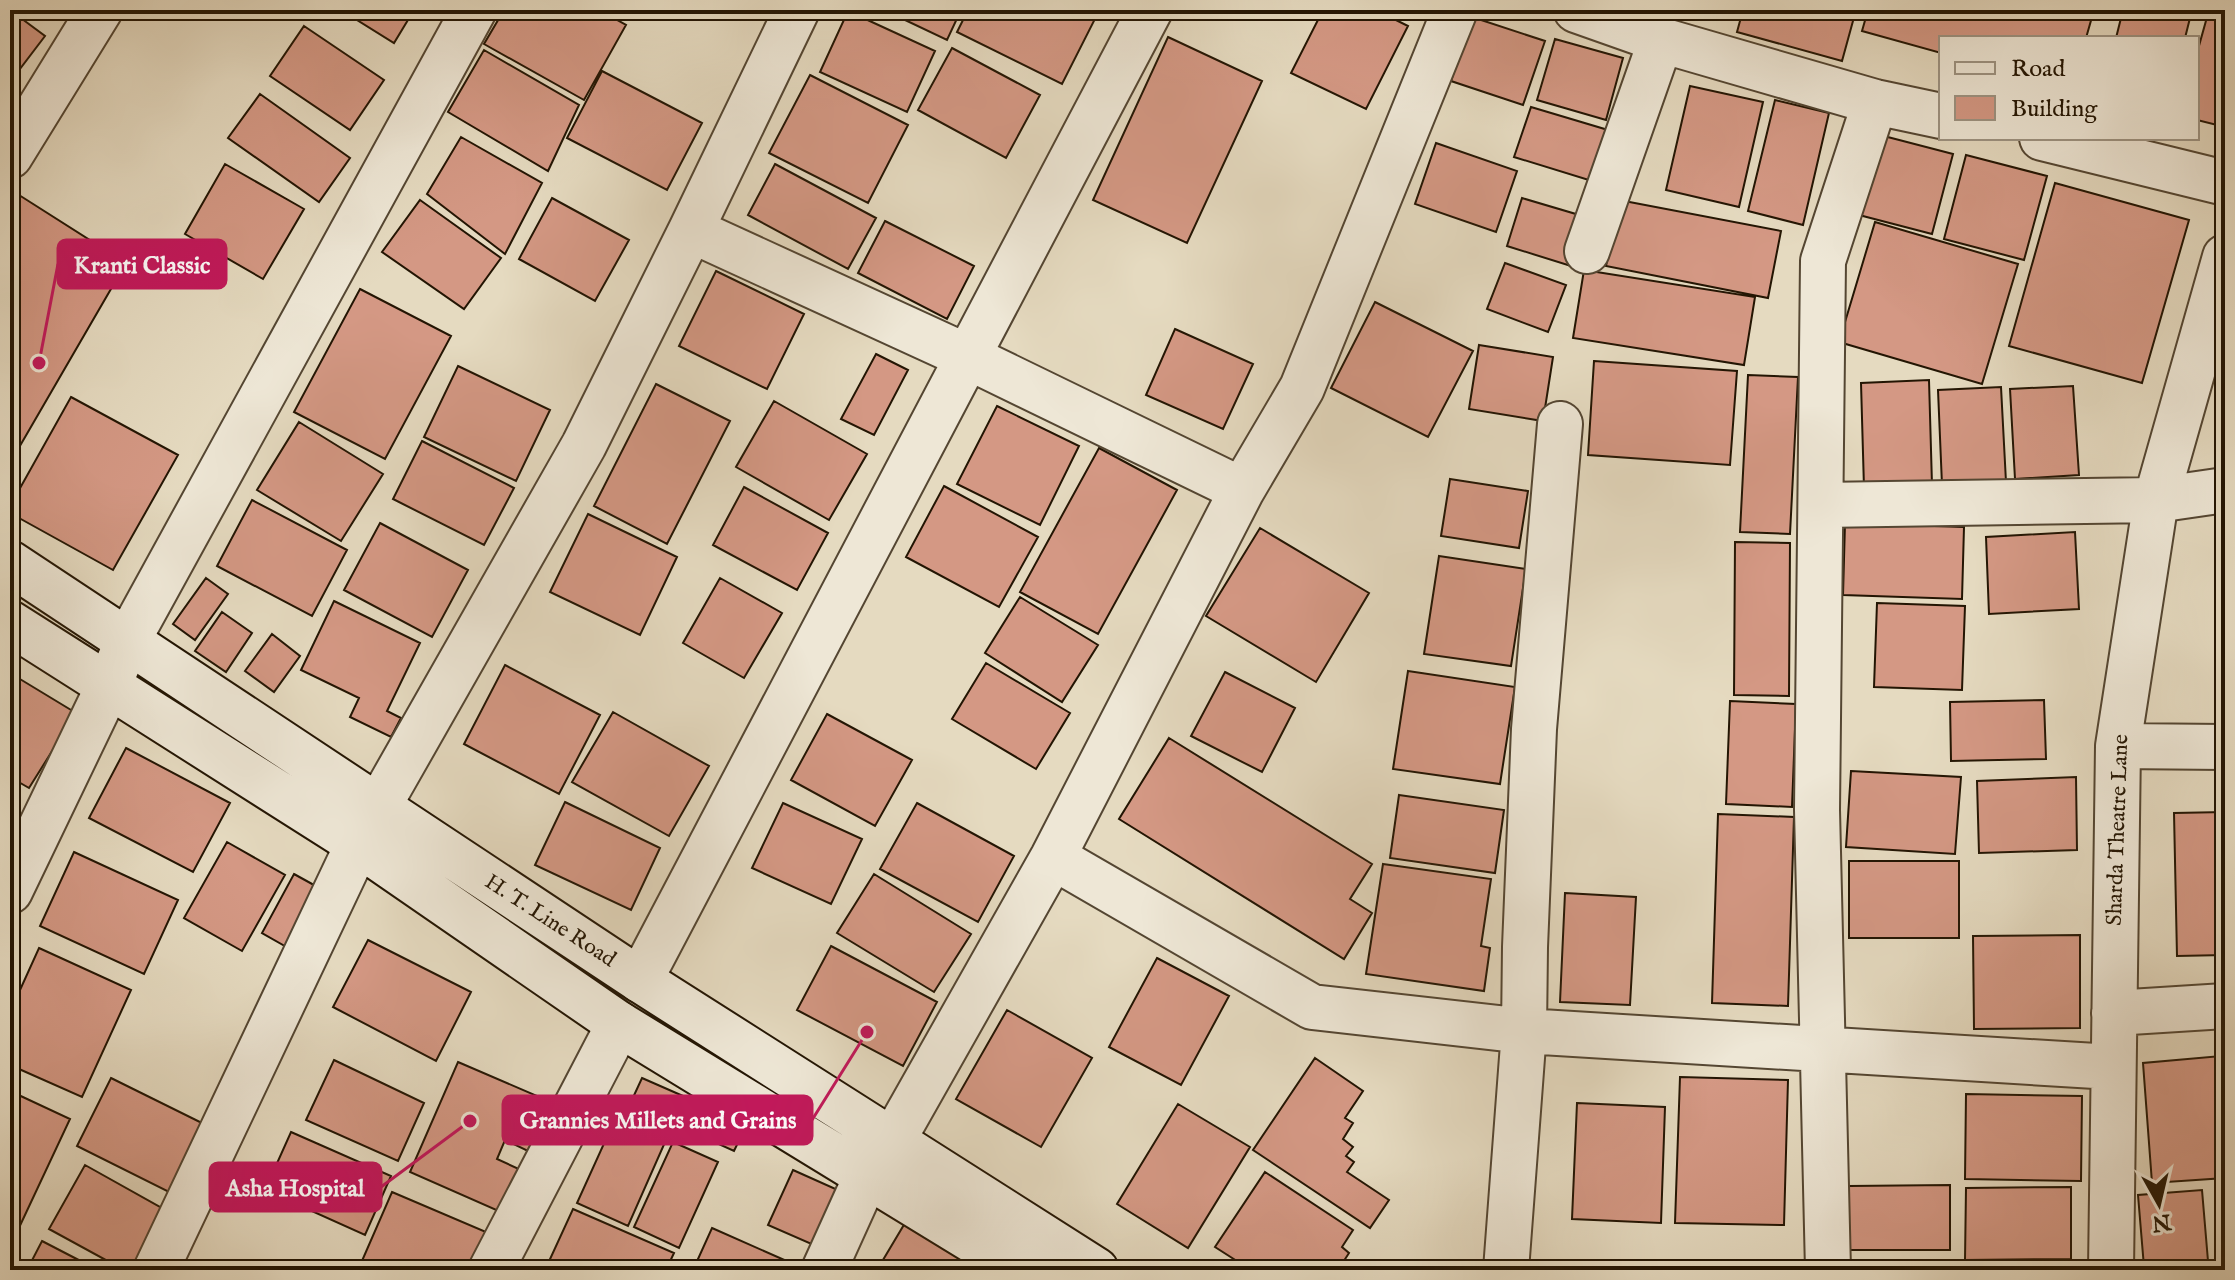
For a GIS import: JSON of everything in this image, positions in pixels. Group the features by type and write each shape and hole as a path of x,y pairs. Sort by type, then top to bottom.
{"street":[{"path":"10,156 100,10"},
{"path":"10,891 127,642 474,10"},
{"path":"156,1270 368,826 584,445 797,10"},
{"path":"640,980 1150,10"},
{"path":"824,1270 867,1175 893,1140 1053,857 1242,490 1302,388 1455,10"},
{"path":"1576,10 1661,40 1875,102 1939,116"},
{"path":"1587,251 1661,40"},
{"path":"1828,1270 1817,810 1823,261 1875,102"},
{"path":"2050,140 2225,183"},
{"path":"691,230 968,357 1242,490"},
{"name":"Sharda Theatre Lane","path":"2111,1270 2118,746 2156,500 2225,257"},
{"path":"1506,1270 1524,1031 1534,729 1560,424"},
{"path":"1821,505 2156,500 2225,490"},
{"name":"H. T. Line Road","path":"10,563 127,642 368,826 619,1024 1021,1270"},
{"name":"H. T. Line Road","path":"10,623 109,685 368,826 640,980 1096,1270"},
{"path":"2118,746 2225,747"},
{"path":"1053,857 1312,1007 1524,1031 2112,1067"},
{"path":"2114,1013 2225,1006"},
{"path":"491,1270 619,1024"}],"building":[{"path":"10,10 45,36 10,82"},
{"path":"341,10 414,10 394,43"},
{"path":"504,10 599,10 626,25 584,100 484,44"},
{"path":"884,10 961,10 947,40"},
{"path":"968,10 1093,10 1098,13 1062,84 957,32"},
{"path":"1323,10 1376,10 1408,26 1366,109 1291,73"},
{"path":"1743,10 1856,10 1842,61 1737,32"},
{"path":"1868,10 2094,10 2087,36 1939,36 1939,52 1862,31"},
{"path":"2123,10 2192,10 2186,36 2116,36"},
{"path":"2209,10 2225,10 2225,127 2199,120 2199,46"},
{"path":"848,11 935,51 907,112 820,72"},
{"path":"1472,17 1545,41 1523,105 1451,81"},
{"path":"304,26 384,80 350,130 270,76"},
{"path":"1168,37 1262,81 1187,243 1093,200"},
{"path":"1555,39 1623,58 1606,120 1537,100"},
{"path":"952,48 1040,95 1006,158 918,110"},
{"path":"484,50 579,105 548,171 448,112"},
{"path":"602,71 702,123 667,190 567,138"},
{"path":"810,75 908,125 868,203 769,153"},
{"path":"1690,86 1763,102 1739,207 1666,190"},
{"path":"260,94 350,158 319,202 228,138"},
{"path":"1775,100 1829,113 1803,225 1748,211"},
{"path":"1531,107 1608,130 1592,181 1514,157"},
{"path":"1880,135 1953,154 1932,234 1859,215"},
{"path":"461,137 542,183 505,254 427,194"},
{"path":"1436,143 1517,171 1496,232 1415,204"},
{"path":"1966,155 2047,176 2024,260 1944,239"},
{"path":"225,164 304,209 263,279 185,234"},
{"path":"775,164 876,218 848,269 748,215"},
{"path":"2055,183 2189,220 2142,383 2009,346"},
{"path":"19,195 126,263 10,463 10,211"},
{"path":"552,198 629,240 595,301 519,259"},
{"path":"1522,198 1586,217 1571,266 1507,246"},
{"path":"420,200 501,258 464,309 382,252"},
{"path":"1619,200 1781,231 1768,298 1606,266"},
{"path":"885,221 974,266 947,319 858,273"},
{"path":"1875,222 2018,264 1982,384 1839,342"},
{"path":"1505,263 1566,285 1548,332 1487,309"},
{"path":"1584,270 1755,297 1744,365 1573,338"},
{"path":"716,271 804,314 767,389 679,346"},
{"path":"360,289 451,336 385,459 294,412"},
{"path":"1375,302 1473,351 1428,437 1331,388"},
{"path":"1175,329 1253,364 1223,429 1146,395"},
{"path":"1479,345 1553,357 1543,421 1469,409"},
{"path":"876,354 908,370 874,435 841,419"},
{"path":"1594,361 1737,371 1730,465 1588,455"},
{"path":"458,366 550,410 516,481 424,437"},
{"path":"1748,375 1798,377 1790,534 1740,532"},
{"path":"1929,380 1932,485 1864,488 1861,383"},
{"path":"656,384 730,421 667,544 594,506"},
{"path":"2073,386 2079,475 2015,479 2010,389"},
{"path":"2001,387 2006,482 1942,485 1938,390"},
{"path":"71,397 178,455 113,570 10,513 10,506"},
{"path":"774,401 867,454 829,520 736,467"},
{"path":"997,406 1079,446 1040,525 957,484"},
{"path":"299,422 383,474 341,541 257,490"},
{"path":"422,441 514,488 484,545 393,499"},
{"path":"1099,448 1177,490 1098,634 1020,592"},
{"path":"1450,479 1528,491 1519,548 1441,536"},
{"path":"944,486 1038,537 999,607 906,557"},
{"path":"744,487 828,533 797,590 713,545"},
{"path":"252,500 347,550 312,616 217,566"},
{"path":"588,514 677,557 640,635 550,592"},
{"path":"380,523 468,570 432,637 344,590"},
{"path":"1845,523 1964,527 1962,599 1843,595"},
{"path":"1260,528 1369,593 1316,682 1206,616"},
{"path":"2075,532 2079,609 1989,614 1986,537"},
{"path":"1735,542 1790,543 1789,696 1734,695"},
{"path":"1439,556 1526,569 1511,666 1424,654"},
{"path":"206,578 228,594 195,640 173,624"},
{"path":"720,578 782,613 744,678 683,643"},
{"path":"1020,597 1098,645 1062,702 985,653"},
{"path":"334,601 420,643 387,711 401,718 391,737 350,717 359,698 301,670"},
{"path":"1877,603 1965,606 1962,690 1874,687"},
{"path":"222,612 252,633 226,672 195,651"},
{"path":"272,634 300,656 274,692 245,671"},
{"path":"986,663 1070,713 1036,769 952,719"},
{"path":"505,665 600,715 559,794 464,744"},
{"path":"1408,671 1515,687 1500,784 1393,769"},
{"path":"1225,672 1295,708 1262,772 1191,736"},
{"path":"10,673 76,713 29,788 10,777"},
{"path":"2044,700 2046,759 1951,761 1950,702"},
{"path":"1730,701 1796,704 1792,807 1726,804"},
{"path":"613,712 709,766 669,836 572,782"},
{"path":"827,714 912,760 875,826 791,780"},
{"path":"1169,738 1372,864 1350,899 1372,913 1344,959 1119,819"},
{"path":"126,748 230,803 193,872 89,818"},
{"path":"1851,771 1961,777 1955,854 1846,847"},
{"path":"2076,777 2077,850 1979,853 1977,781"},
{"path":"1399,795 1504,810 1495,873 1390,858"},
{"path":"565,802 660,848 631,910 535,865"},
{"path":"783,803 862,839 831,904 752,868"},
{"path":"917,803 1014,856 978,922 880,869"},
{"path":"2225,812 2225,955 2177,956 2174,813"},
{"path":"1718,814 1794,817 1788,1006 1712,1003"},
{"path":"227,842 285,875 242,951 184,918"},
{"path":"74,852 178,900 144,974 40,926"},
{"path":"1849,861 1959,861 1959,938 1849,938"},
{"path":"1383,864 1491,879 1481,946 1490,948 1484,991 1366,974"},
{"path":"294,874 323,890 290,949 262,933"},
{"path":"874,874 971,934 934,992 837,933"},
{"path":"1565,893 1636,897 1630,1005 1560,1002"},
{"path":"2080,935 2080,1028 1974,1029 1973,936"},
{"path":"368,940 471,992 436,1061 333,1007"},
{"path":"831,946 937,1002 903,1066 797,1010"},
{"path":"39,948 131,990 82,1097 10,1065 10,1012"},
{"path":"1157,958 1229,996 1181,1085 1109,1047"},
{"path":"1007,1010 1092,1058 1041,1147 956,1099"},
{"path":"2221,1056 2225,1178 2152,1183 2143,1063"},
{"path":"1315,1058 1363,1091 1345,1118 1353,1123 1343,1139 1353,1147 1346,1156 1354,1162 1347,1172 1389,1200 1370,1228 1253,1150"},
{"path":"334,1060 424,1103 398,1161 306,1120"},
{"path":"458,1062 551,1102 530,1152 505,1140 497,1159 521,1170 503,1213 410,1172"},
{"path":"1680,1077 1788,1080 1784,1225 1675,1223"},
{"path":"111,1078 206,1125 171,1193 77,1146"},
{"path":"642,1078 747,1124 734,1151 630,1104"},
{"path":"10,1091 70,1119 17,1232 10,1228"},
{"path":"1966,1094 2082,1096 2081,1181 1965,1179"},
{"path":"1577,1103 1665,1107 1661,1223 1572,1219"},
{"path":"1178,1104 1250,1147 1188,1248 1117,1204"},
{"path":"616,1117 666,1140 628,1226 577,1203"},
{"path":"291,1132 391,1176 365,1235 265,1190"},
{"path":"673,1142 718,1162 679,1248 634,1227"},
{"path":"85,1165 167,1211 133,1270 124,1270 49,1229"},
{"path":"793,1170 840,1191 816,1246 768,1225"},
{"path":"1265,1172 1353,1230 1342,1247 1349,1253 1338,1270 1251,1270 1215,1247"},
{"path":"1950,1185 1950,1250 1849,1250 1849,1186"},
{"path":"2071,1187 2071,1259 1965,1260 1966,1188"},
{"path":"2202,1190 2208,1261 2144,1267 2138,1195"},
{"path":"392,1192 486,1232 469,1270 358,1270"},
{"path":"573,1209 674,1253 666,1270 545,1270"},
{"path":"911,1213 1003,1270 877,1270"},
{"path":"712,1228 807,1270 693,1270"},
{"path":"42,1241 98,1270 27,1270"},
{"path":"1393,1261 1463,1263 1463,1270 1393,1270"},
{"path":"1942,1264 1943,1270 1848,1270 1848,1266"},
{"path":"2225,1264 2225,1270 2148,1270"}],"place":[{"name":"Kranti Classic","path":"39,363"},
{"name":"Grannies Millets and Grains","path":"867,1032"},
{"name":"Asha Hospital","path":"470,1121"}]}
